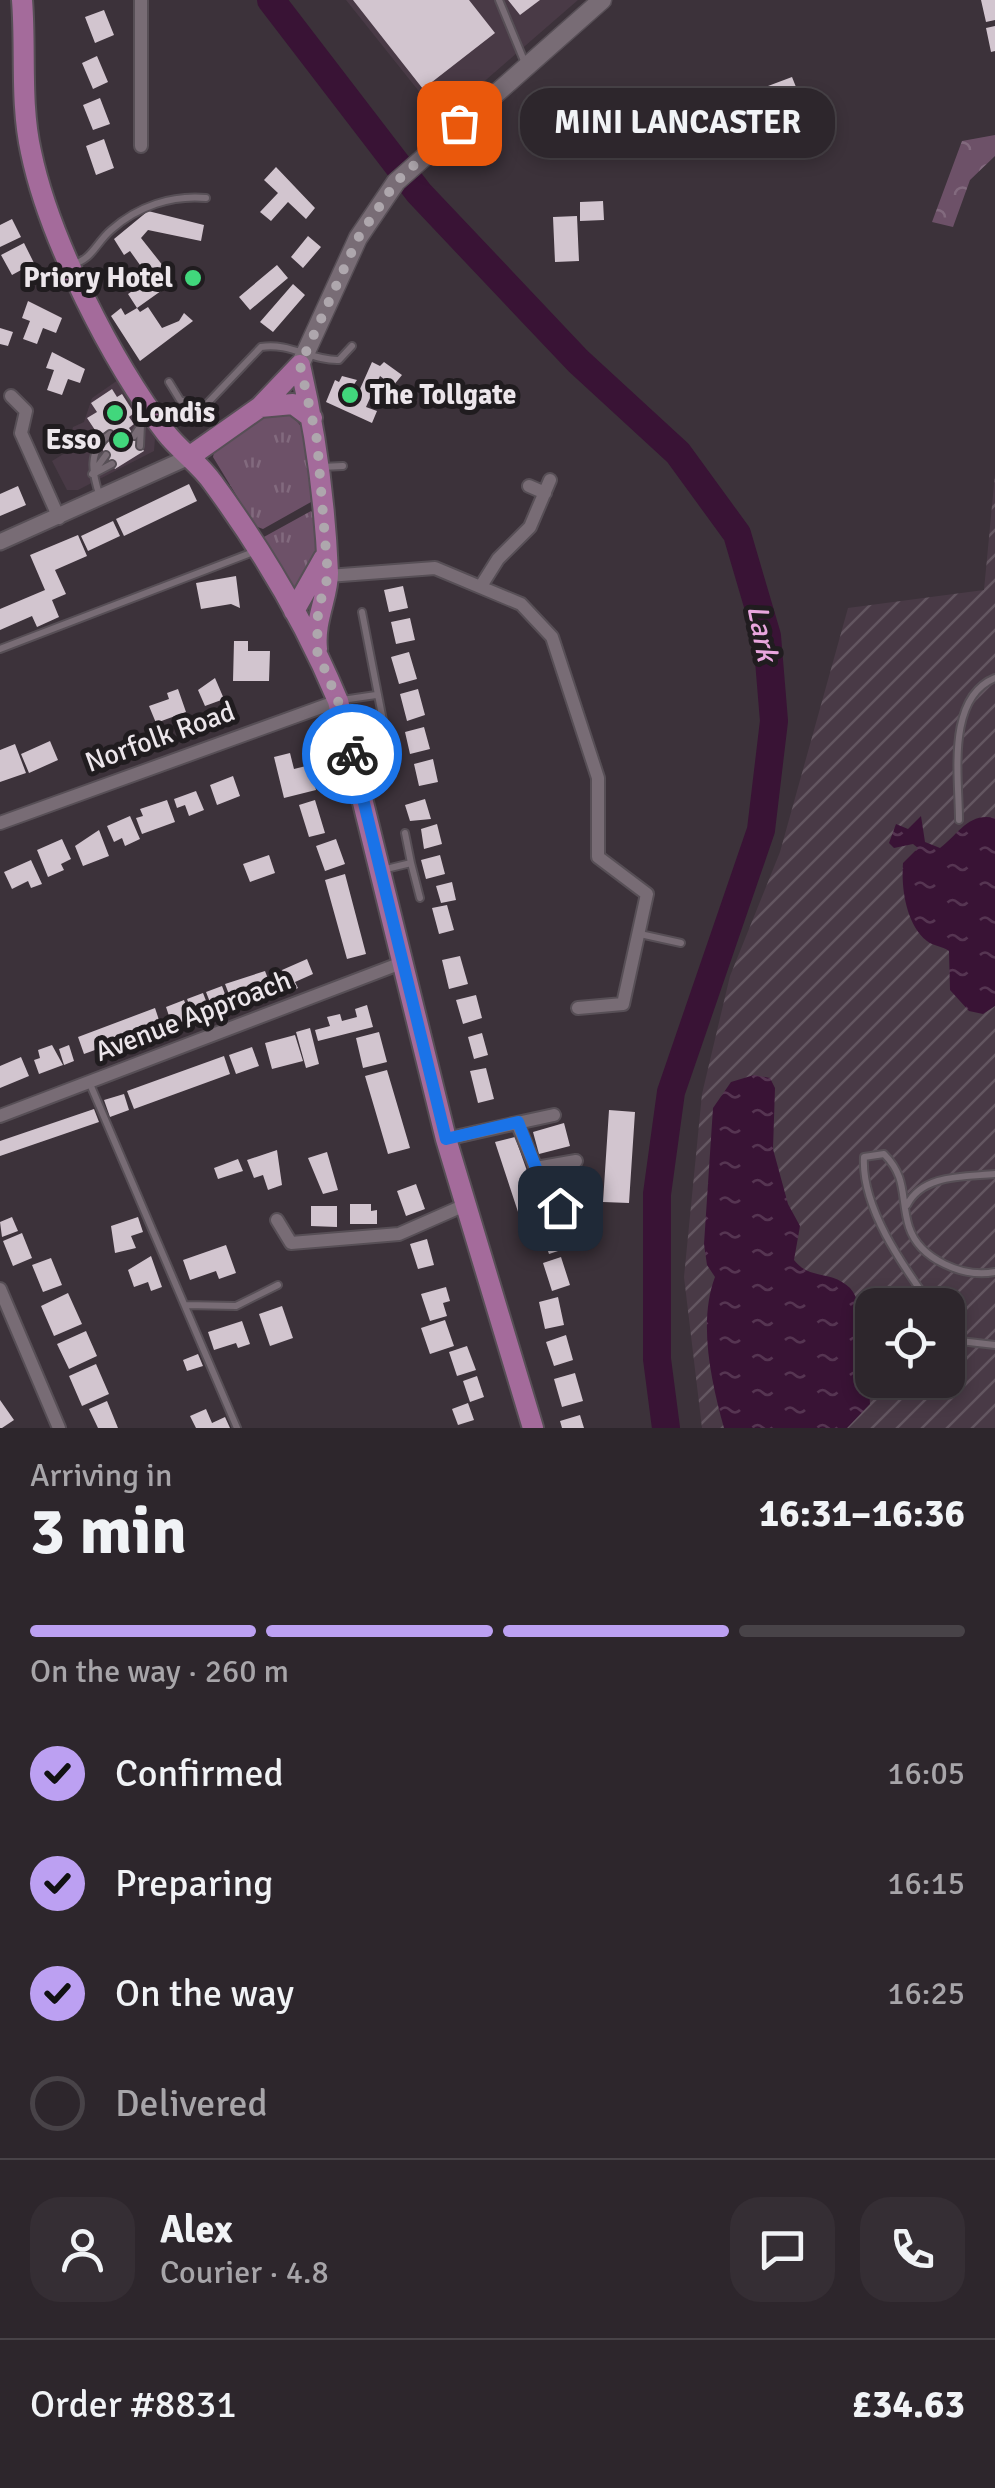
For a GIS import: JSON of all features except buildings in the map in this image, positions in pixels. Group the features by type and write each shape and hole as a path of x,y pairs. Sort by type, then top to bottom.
{"main road":[{"path":"22,0 30,151 49,216 70,265 146,417 211,479 317,651 338,701 446,1139 532,1428"},
{"path":"189,458 260,406 302,359 358,238 396,182 602,0"},
{"path":"302,359 320,467 326,566 318,610 317,651"},
{"path":"260,406 293,404 312,418"},
{"path":"294,611 326,566"}],"street":[{"path":"141,0 145,129 141,146"},
{"path":"11,396 26,410 21,432 59,518"},
{"path":"0,542 189,458"},
{"path":"481,586 498,559 530,527 548,486 529,486"},
{"path":"326,566 419,566 521,604 552,637 598,778 598,857 648,894 623,1004 578,1008"},
{"name":"Norfolk Road","path":"0,824 338,701"},
{"name":"Avenue Approach","path":"0,1116 404,962"},
{"path":"446,1139 554,1115"},
{"path":"518,1122 536,1168 560,1208 595,1200"},
{"path":"536,1168 576,1161"},
{"path":"277,1220 291,1243 375,1239 399,1234 465,1204"},
{"path":"0,1288 59,1428"}],"lane":[{"path":"499,0 526,64"},
{"path":"70,265 87,260 111,230 143,208 186,196 206,198"},
{"path":"169,382 180,400 202,409 261,347 284,346 302,359 339,360 352,346"},
{"path":"132,421 146,417"},
{"path":"134,436 146,417"},
{"path":"140,446 146,417"},
{"path":"100,498 92,475 96,449 110,434"},
{"path":"92,475 106,455"},
{"path":"92,475 112,464"},
{"path":"320,467 343,466"},
{"path":"0,648 258,550"},
{"path":"362,612 391,762"},
{"path":"959,820 962,721 970,700 985,682 995,678"},
{"path":"338,701 376,695"},
{"path":"405,833 420,898"},
{"path":"381,870 411,863"},
{"path":"640,934 681,943"},
{"path":"90,1082 236,1428"},
{"path":"921,1288 882,1222 863,1172 864,1158 884,1154 893,1163 905,1182 906,1206 916,1240 949,1268 995,1272"},
{"path":"906,1206 914,1192 928,1184 995,1174"},
{"path":"185,1306 236,1306 248,1296 278,1285"},
{"path":"965,1341 995,1346"}],"shaded area":[{"path":"346,0 578,0 441,119"},
{"path":"118,380 155,439 154,451 78,490 67,490 52,461 65,453 73,427 84,422 92,398"},
{"path":"995,474 995,1428 702,1428 684,1277 702,1094 730,976 780,852 848,608 984,590"}],"green space":[{"path":"995,135 995,156 970,180 953,227 932,222 962,141"},
{"path":"281,412 301,426 306,437 311,502 263,529 255,526 213,457 215,448 267,414"},
{"path":"311,511 316,516 318,570 298,600 262,538"}],"water":[{"path":"921,816 925,842 940,848 970,821 995,818 995,1006 983,1014 969,1011 950,990 949,951 929,943 920,934 906,905 903,863 918,848 913,844 894,848 889,843 896,824 908,829"},
{"path":"754,1075 770,1078 775,1088 773,1149 788,1204 800,1226 794,1260 805,1270 842,1282 855,1295 855,1398 869,1398 870,1404 847,1428 724,1428 707,1332 715,1277 707,1265 704,1244 713,1108 731,1082"}],"waterway":[{"name":"Lark","path":"271,0 419,193 578,361 678,453 737,534 767,636 774,721 761,830 671,1092 657,1194 657,1359 666,1428"}],"way so far":[{"path":"352,754 338,701 317,651 318,610 328,576 317,440 300,365 358,238 396,182 459,123"}],"place":[{"name":"MINI LANCASTER","path":"459,123"},
{"name":"Priory Hotel","path":"193,278"},
{"name":"The Tollgate","path":"350,395"},
{"name":"Londis","path":"115,413"},
{"name":"Esso","path":"121,440"}],"route":[{"path":"352,754 446,1139 518,1122 536,1168 560,1208"}]}
